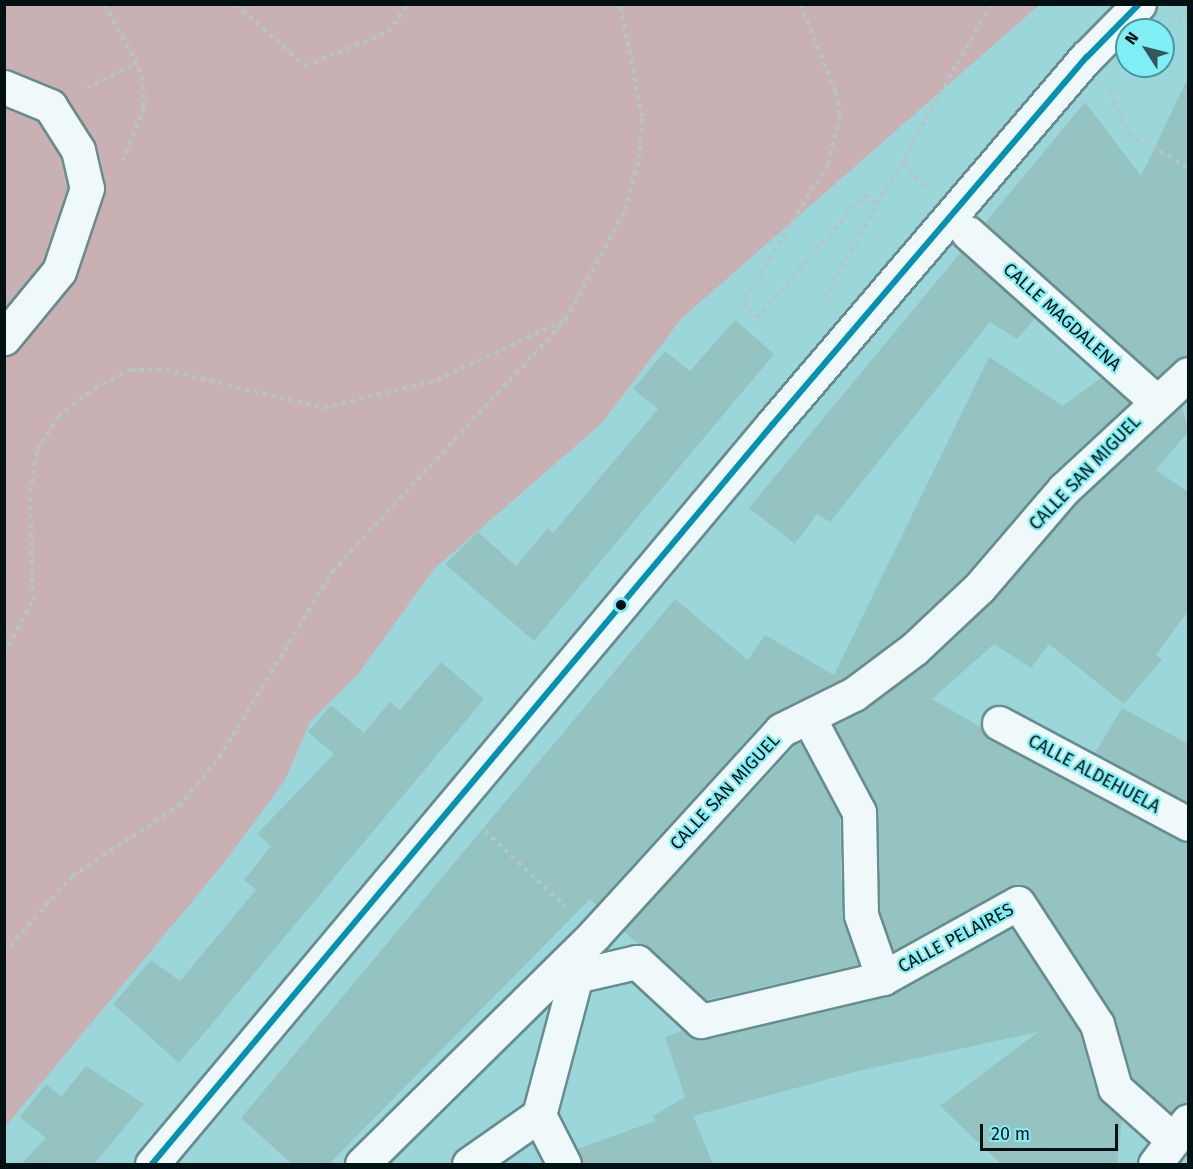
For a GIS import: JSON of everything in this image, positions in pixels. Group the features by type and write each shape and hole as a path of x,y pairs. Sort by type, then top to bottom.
{"street":[{"path":"152,1164 773,424 1087,57 1139,4"},
{"path":"4,87 50,106 78,150 87,188 59,271 4,338"},
{"name":"CALLE MAGDALENA","path":"968,233 1156,400"},
{"name":"CALLE SAN MIGUEL","path":"362,1164 595,934 781,730 810,720 914,649 1156,400 1186,382"},
{"path":"810,720 859,812 861,915 883,978"},
{"name":"CALLE ALDEHUELA","path":"999,723 1188,824"},
{"name":"CALLE PELAIRES","path":"539,1115 576,976 637,962 701,1021 883,978 1018,903 1097,1024 1115,1088 1172,1142"},
{"path":"469,1164 539,1115 564,1164"}],"path":[{"path":"87,188 112,180 131,147 144,107 137,63 105,4"},
{"path":"236,4 305,66 388,32 408,4"},
{"path":"4,952 72,876 178,806 219,758 332,572 566,320 625,210 639,159 642,117 620,4"},
{"path":"800,4 836,92 840,116 828,164 742,303 757,318 865,194 878,204"},
{"path":"820,306 991,4"},
{"path":"50,106 137,63"},
{"path":"1106,86 1128,134 1188,167"},
{"path":"4,654 33,600 30,492 38,450 58,417 95,388 130,370 166,370 324,408 437,380 566,320"},
{"path":"475,821 595,934"}],"shaded area":[{"path":"5,5 1039,5 681,319 602,423 434,569 359,673 310,722 285,780 224,863 5,1127"}],"building":[{"path":"1188,78 1188,356 1157,377 985,223 1085,102 1141,176"},
{"path":"961,252 1035,318 1017,339 990,322 830,522 817,514 795,544 749,508"},
{"path":"735,320 774,354 534,641 445,564 478,532 516,566 548,528 553,533 658,409 633,389 665,351 690,371"},
{"path":"989,357 1063,406 1102,377 1130,403 1051,475 965,575 902,635 844,678 767,717 596,905 590,899 329,1164 292,1164 241,1118 675,599 748,660 765,635 834,675"},
{"path":"1182,405 1188,432 1156,470 1188,492 1188,611 1156,655 1162,660 1124,704 1049,644 1031,668 994,644 932,699 981,727 990,740 1188,843 1188,1103 1171,1113 1132,1078 1113,1014 1027,887 1009,887 893,951 880,912 876,804 834,725 865,709 927,663 993,600 1078,502"},
{"path":"441,662 484,699 179,1063 113,1004 151,960 180,981 256,890 244,880 271,846 257,834 334,754 308,732 331,705 364,733 390,702 400,710"},
{"path":"1122,708 1188,744 1188,803 1095,753"},
{"path":"800,741 840,817 842,915 858,965 706,1000 623,931"},
{"path":"1012,928 1080,1032 1097,1094 1122,1119 1117,1164 1001,1164 940,1106 1038,1032 858,1071 693,1116 713,1164 583,1164 577,1149 655,1121 653,1116 685,1097 665,1037 683,1030 705,1039 887,996"},
{"path":"86,1066 144,1104 94,1164 21,1164 46,1138 20,1117 46,1084 61,1097"}],"transit line":[{"path":"152,1164 773,424 1087,57 1139,4"}]}
